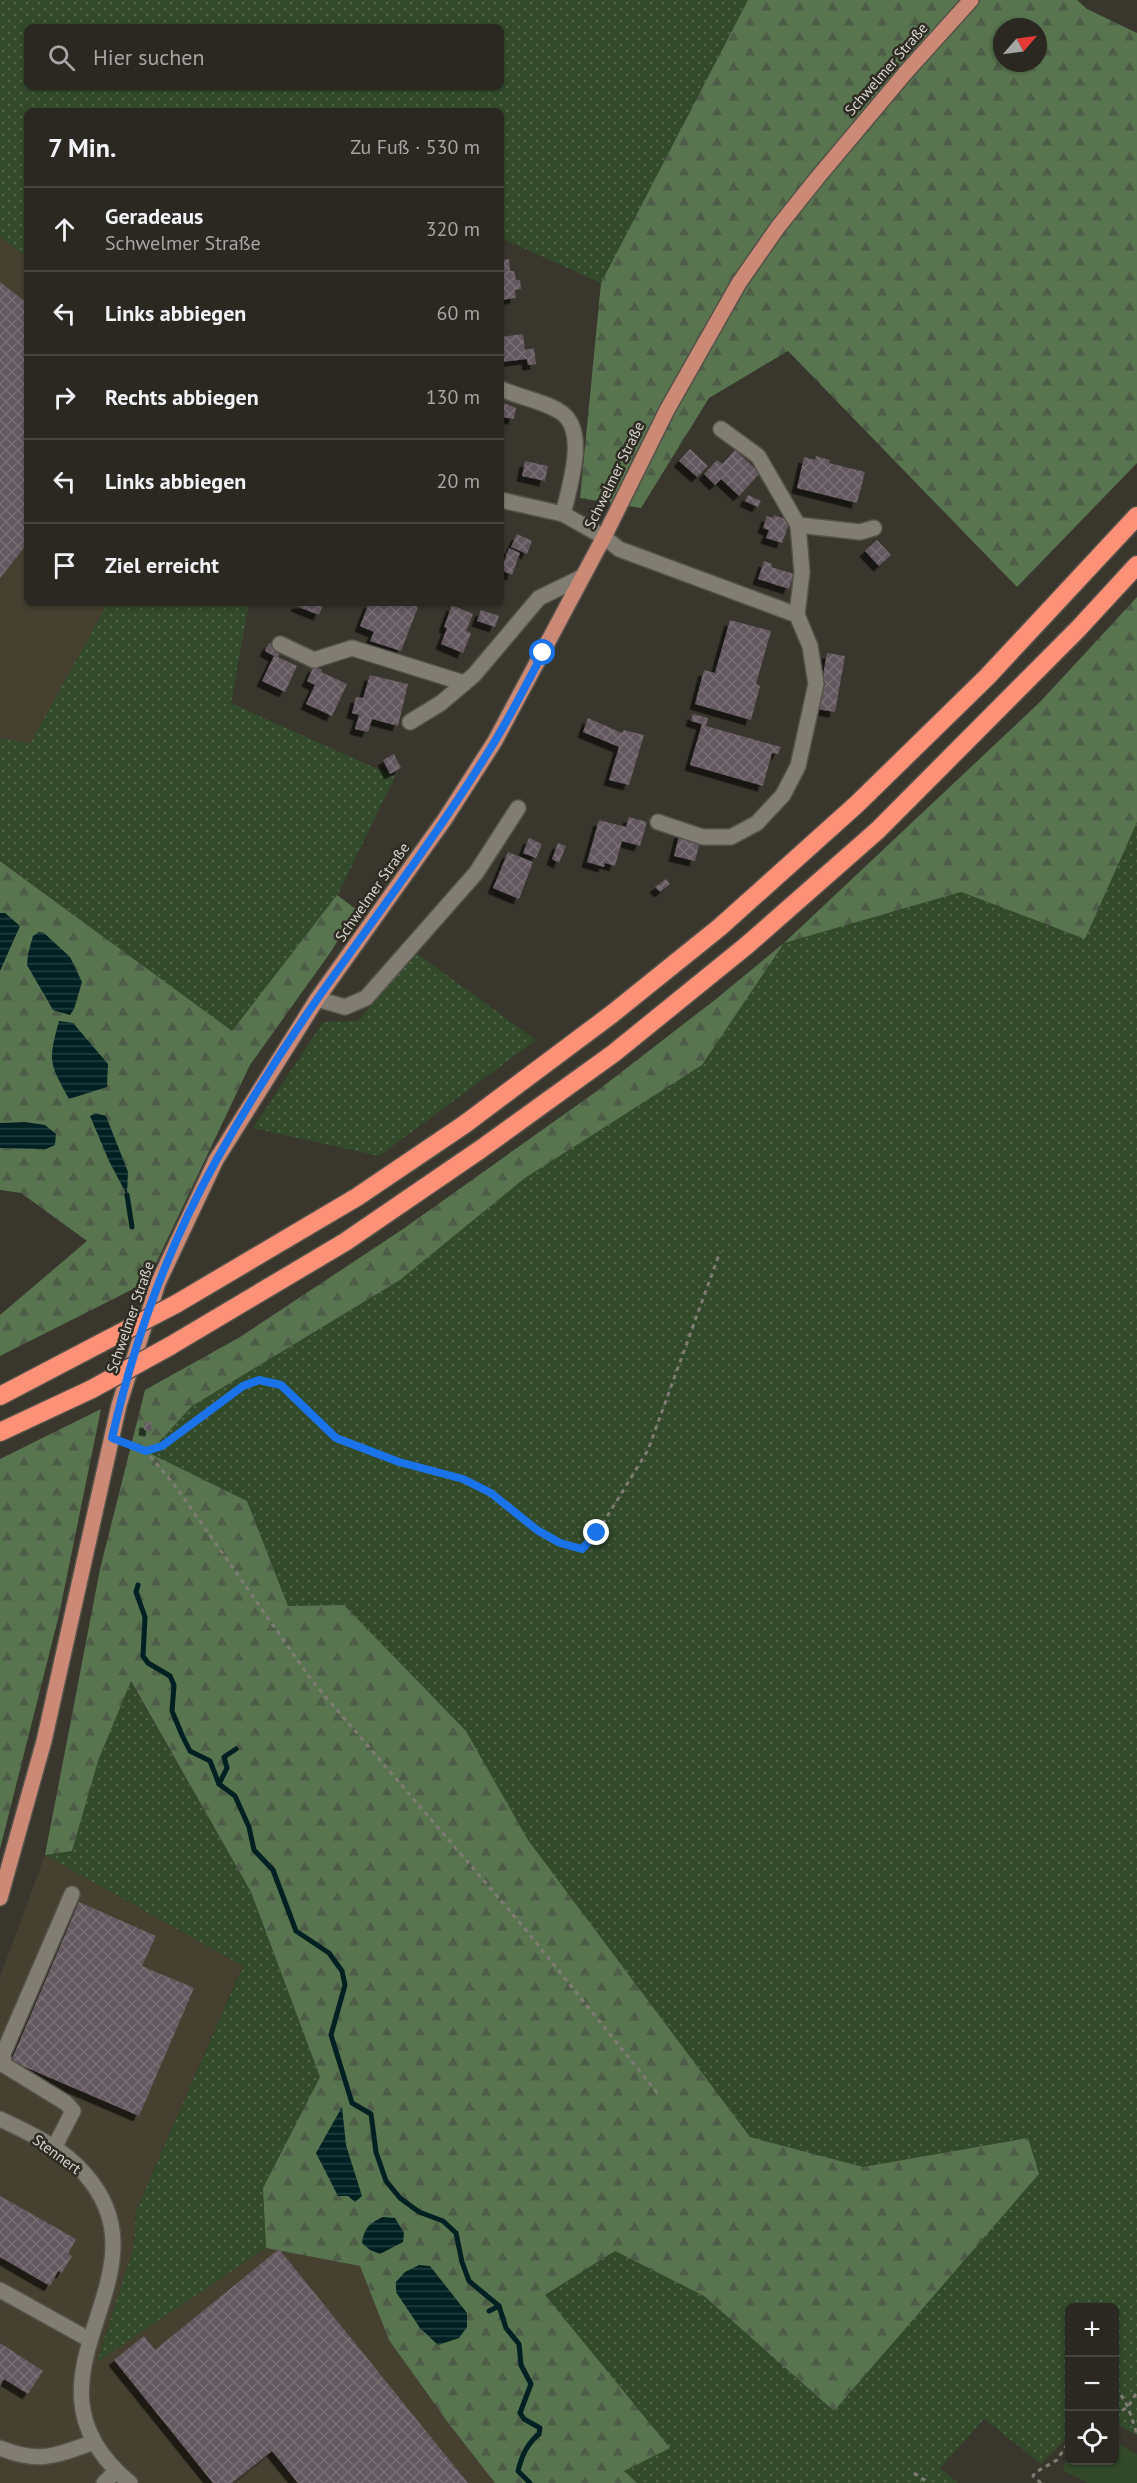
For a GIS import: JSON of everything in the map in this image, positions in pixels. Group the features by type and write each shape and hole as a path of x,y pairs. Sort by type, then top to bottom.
{"highway":[{"path":"0,1396 176,1304 357,1197 465,1124 612,1014 720,927 857,804 987,677 1137,516"},
{"path":"0,1432 92,1389 170,1346 345,1242 491,1142 614,1053 746,946 878,830 1078,629 1137,564"}],"main road":[{"name":"Schwelmer Straße","path":"0,1898 44,1741 119,1405 158,1283 216,1160 317,999 438,828 495,741 604,537 667,410 739,283 778,227 818,177 907,71 971,0"}],"street":[{"path":"504,390 560,411 569,419 575,433 575,459 563,514"},
{"path":"657,822 703,837 731,837 757,823 783,795 798,766 816,684 810,646 797,615 802,573 798,525 758,456 721,429"},
{"path":"504,501 563,514 604,537 619,549 797,615"},
{"path":"798,525 860,532 874,528"},
{"path":"410,722 441,703 464,683 539,598 582,577"},
{"path":"280,644 314,660 352,648 464,683"},
{"path":"317,999 345,1007 366,998 476,873 518,808"},
{"path":"54,2148 73,2111 66,2103 4,2066 3,2054 72,1894"},
{"name":"Stennert","path":"0,2119 54,2148 83,2171 108,2210 114,2249 112,2270 90,2340 81,2382 82,2411 94,2442 116,2471 130,2483"},
{"path":"0,2290 90,2340"},
{"path":"0,2448 31,2457 51,2458 94,2442"},
{"path":"104,2483 116,2471"}],"path":[{"path":"146,1451 162,1446 243,1386 259,1380 281,1385 336,1438 399,1462 463,1479 491,1493 537,1530 560,1543 582,1549 597,1533 648,1450 720,1251"},
{"path":"112,1438 146,1451 176,1487 314,1682 522,1924 659,2095"},
{"path":"1119,2412 1128,2407 1137,2392"},
{"path":"1121,2396 1128,2407 1137,2434"},
{"path":"1041,2483 1033,2476 1057,2460 1065,2448"},
{"path":"914,2474 929,2483"}],"shaded area":[{"path":"0,236 24,256 24,606 106,606 30,745 0,738"},
{"path":"45,1855 243,1965 136,2211 134,2247 97,2361 266,2248 360,2266 389,2340 449,2424 495,2483 0,2483 0,1977"}],"green space":[{"path":"0,0 748,0 601,283 504,239 504,108 24,108 24,256 0,236"},
{"path":"748,0 1077,0 1087,9 1137,33 1137,463 1017,587 788,351 709,398 641,508 580,498 601,283"},
{"path":"1137,597 1137,822 1085,939 961,892 784,943 1040,702"},
{"path":"106,606 248,606 231,703 395,777 337,896 232,1032 0,860 0,738 30,744"},
{"path":"1137,822 1137,2435 1119,2426 1119,2303 1065,2303 1065,2440 1041,2464 984,2419 940,2468 958,2483 637,2483 623,2471 670,2448 544,2296 615,2251 704,2296 834,2410 1028,2138 863,2167 750,2137 528,1840 466,1731 344,1605 288,1606 247,1501 149,1454 177,1418 192,1406 400,1280 525,1178 702,1065 784,943 961,892 1085,939"},
{"path":"0,861 232,1031 337,895 357,910 330,953 250,1065 147,1282 0,1356 0,1315 87,1241 21,1193 0,1190"},
{"path":"784,943 702,1065 525,1178 400,1280 192,1406 149,1453 247,1501 288,1606 344,1605 466,1731 528,1840 750,2137 863,2167 1028,2138 1039,2174 834,2411 704,2296 615,2251 545,2295 670,2448 624,2471 637,2483 495,2483 449,2424 389,2340 360,2266 266,2248 263,2188 320,2077 251,1892 131,1681 98,1761 72,1851 45,1855 100,1569 145,1390 240,1337 403,1229 597,1091"},
{"path":"415,952 536,1040 379,1156 253,1128 323,1022 358,1021"},
{"path":"101,1409 59,1615 0,1849 0,1459"},
{"path":"130,1681 251,1892 320,2077 263,2188 266,2248 97,2362 134,2247 136,2211 243,1966 45,1855 72,1850 98,1761"},
{"path":"1119,2444 1137,2454 1137,2483 1088,2483 1064,2471 1064,2464 1119,2465"}],"water":[{"path":"0,913 5,913 20,926 0,971"},
{"path":"39,932 44,933 70,957 82,982 70,1015 53,1010 27,965 33,936"},
{"path":"59,1021 73,1023 108,1064 107,1087 69,1099 52,1062 53,1045"},
{"path":"96,1113 106,1116 128,1172 127,1195 109,1161 90,1116"},
{"path":"25,1122 45,1125 56,1134 55,1145 46,1149 0,1148 0,1123"},
{"path":"342,2107 346,2145 362,2196 355,2202 348,2196 338,2196 316,2153"},
{"path":"383,2217 395,2218 404,2233 403,2242 380,2254 370,2250 362,2243 368,2227"},
{"path":"419,2265 430,2266 467,2313 467,2327 459,2338 438,2345 420,2328 396,2292 396,2282 405,2272"}],"building":[{"path":"509,259 510,271 514,271 516,280 520,280 521,289 515,290 516,298 504,300 504,260"},
{"path":"0,282 24,301 24,548 0,578"},
{"path":"523,334 525,350 534,348 536,364 528,365 527,359 504,362 504,337"},
{"path":"504,403 516,408 514,419 504,417"},
{"path":"690,449 708,466 697,477 679,461"},
{"path":"735,450 760,473 739,496 721,479 715,485 704,474 717,460 722,464"},
{"path":"816,456 830,460 829,463 865,472 857,503 797,488 804,457 815,460"},
{"path":"525,461 548,466 545,481 522,476"},
{"path":"748,495 761,501 758,507 745,501"},
{"path":"774,515 790,521 782,543 766,538 769,530 763,528 767,516 773,518"},
{"path":"517,534 532,541 527,554 511,547"},
{"path":"877,540 891,555 879,566 865,551"},
{"path":"509,548 520,553 512,575 504,571 504,562"},
{"path":"764,561 772,564 771,567 794,574 789,589 758,579"},
{"path":"296,606 323,606 319,615"},
{"path":"368,606 418,607 401,651 370,641 374,632 360,626"},
{"path":"452,606 473,614 466,631 471,633 463,653 441,644 447,628 444,627"},
{"path":"481,610 499,616 495,627 477,621"},
{"path":"730,620 771,631 756,684 760,686 751,720 695,704 704,670 715,673"},
{"path":"269,643 282,649 278,657 297,666 285,692 262,681 274,656 265,651"},
{"path":"827,653 845,656 835,712 817,709"},
{"path":"314,666 322,670 321,672 347,684 332,716 306,704 315,685 307,681"},
{"path":"370,675 408,684 398,726 372,719 368,732 355,729 359,715 352,713 356,697 363,698"},
{"path":"693,714 708,718 706,726 781,747 778,754 772,753 763,786 690,765 702,724 691,721"},
{"path":"588,718 622,733 624,730 644,735 629,785 609,780 619,747 583,732"},
{"path":"394,754 401,768 390,774 383,760"},
{"path":"629,817 647,822 640,846 622,841 615,866 605,863 604,867 587,862 599,820 626,827"},
{"path":"680,832 701,837 695,861 674,856"},
{"path":"529,838 542,844 536,858 523,853"},
{"path":"558,843 566,846 559,863 552,859"},
{"path":"508,852 533,862 519,899 493,888"},
{"path":"666,879 670,884 660,892 655,887"},
{"path":"145,1422 152,1423 151,1431 144,1430"},
{"path":"79,1902 156,1936 142,1966 194,1988 139,2116 11,2061"},
{"path":"0,2196 76,2239 68,2254 72,2256 62,2273 58,2271 50,2286 0,2257"},
{"path":"279,2249 468,2483 298,2483 272,2451 232,2483 213,2483 114,2360 144,2336 155,2350"},
{"path":"0,2343 43,2371 28,2394 4,2379 0,2386"}],"waterway":[{"path":"127,1195 132,1227"},
{"path":"138,1585 136,1592 145,1617 143,1656 148,1663 170,1676 174,1685 172,1711 190,1751 210,1761 219,1784 235,1796 249,1827 254,1850 273,1870 296,1931 329,1953 342,1971 345,1985 331,2035 352,2103 371,2114 376,2152 386,2181 400,2198 419,2212 443,2221 456,2233 469,2281 499,2306 506,2328 519,2344 521,2365 531,2384 520,2413 524,2419 540,2428 539,2434 526,2450 518,2471 530,2483"},
{"path":"219,1784 227,1768 224,1757 236,1749"},
{"path":"489,2311 499,2306"}],"route":[{"path":"543,653 495,741 445,819 317,999 216,1160 158,1283 119,1405 112,1438 146,1451 162,1446 243,1386 259,1380 281,1385 336,1438 399,1462 463,1479 491,1493 537,1530 560,1543 582,1549 597,1533"}]}
